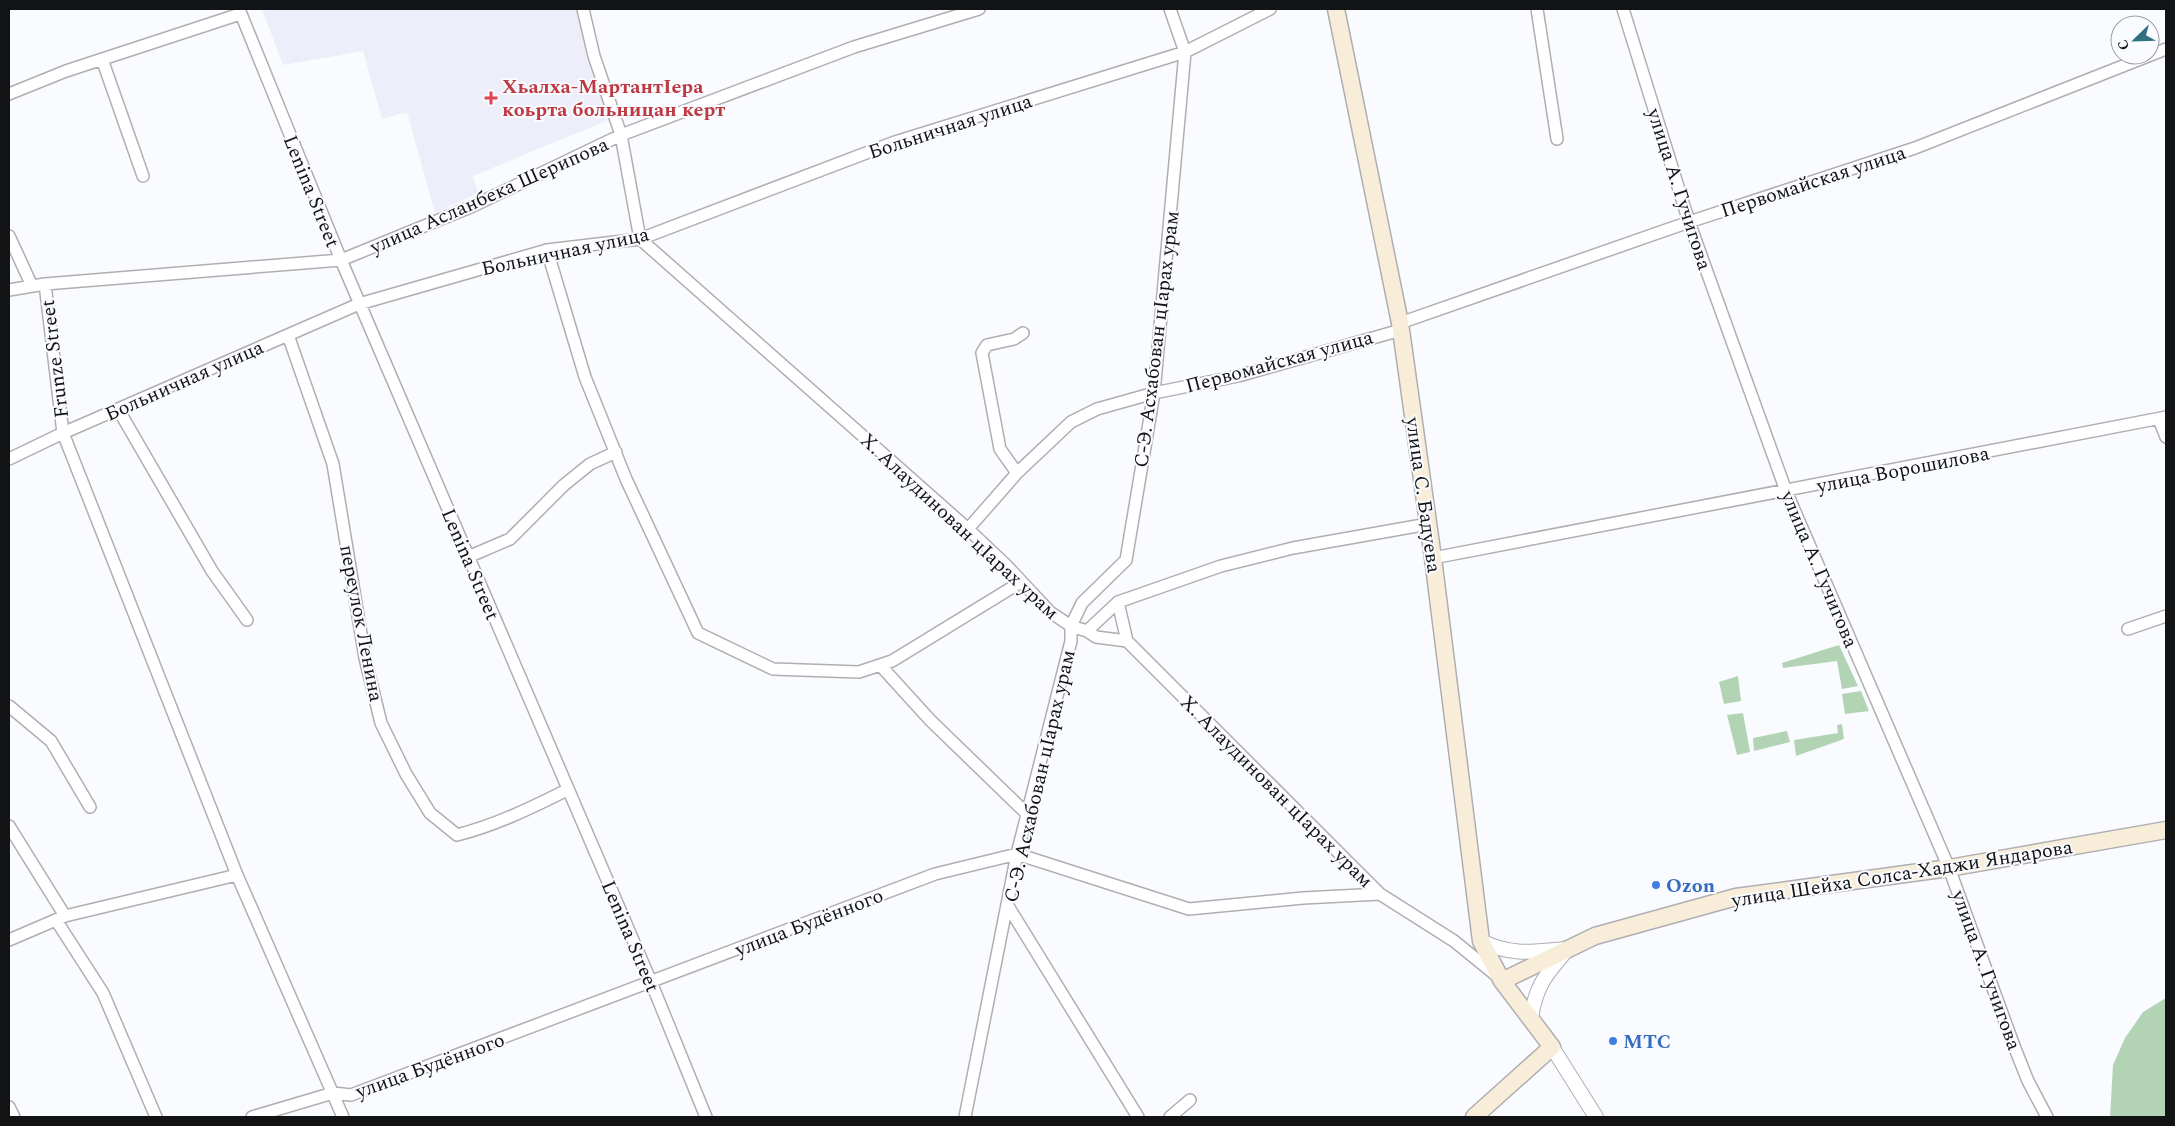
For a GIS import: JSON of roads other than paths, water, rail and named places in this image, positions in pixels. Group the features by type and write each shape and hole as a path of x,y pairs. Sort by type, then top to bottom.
{"main road":[{"name":"улица С. Бадуева","path":"1336,9 1400,327 1433,558 1481,941 1502,981 1552,1047"},
{"name":"улица Шейха Солса-Хаджи Яндарова","path":"1502,981 1594,936 1736,898 1949,868 2166,830"},
{"path":"1474,1117 1552,1047"}],"street":[{"path":"583,9 594,56 621,135 640,238"},
{"name":"улица Асланбека Шерипова","path":"9,290 45,284 341,260 473,206 621,135 854,47 979,9"},
{"name":"С-Э. Асхабован цIарах урам","path":"964,1117 1017,854 1070,641 1070,626 1082,603 1126,560 1154,393 1185,52 1170,9"},
{"name":"Больничная улица","path":"9,459 63,433 359,304 547,250 640,238 895,142 1185,52 1270,9"},
{"path":"1537,9 1557,139"},
{"name":"улица А. Гучигова","path":"1623,9 1689,222 1786,491 1949,868 2014,1046 2028,1081 2047,1117"},
{"path":"9,94 66,71 239,11"},
{"name":"Lenina Street","path":"239,11 359,304 651,982 706,1117"},
{"name":"Первомайская улица","path":"968,529 1018,473 1071,422 1098,409 1154,393 1238,376 1400,327 1689,222 1915,148 2166,49"},
{"path":"102,59 143,176"},
{"path":"9,236 32,286"},
{"name":"Х. Алаудинован цIарах урам","path":"640,238 968,529 1050,612 1070,626 1087,631 1096,637 1127,641 1380,894 1454,942 1502,981"},
{"path":"547,250 585,377 616,452 698,633 773,669 859,672 892,660 1022,582"},
{"name":"Frunze Street","path":"45,284 63,433 237,876 343,1117"},
{"path":"1018,473 1000,449 982,353 987,345 1014,339 1023,334"},
{"name":"переулок Ленина","path":"288,335 333,464 365,658 381,723 406,774 430,813 457,835 480,829 519,814 568,790"},
{"path":"118,409 212,571 247,620"},
{"path":"2162,418 2166,437"},
{"name":"улица Ворошилова","path":"1433,558 2162,418"},
{"path":"468,558 510,539 564,485 590,464 616,452"},
{"path":"1087,631 1118,602 1174,581 1239,561 1293,548 1428,524"},
{"path":"1118,602 1127,641"},
{"path":"2128,629 2166,616"},
{"path":"880,665 930,720 1028,814"},
{"path":"9,706 51,741 90,807"},
{"path":"9,826 103,994 156,1117"},
{"path":"1017,854 1189,909 1303,898 1380,894"},
{"name":"улица Будённого","path":"252,1117 333,1093 351,1096 935,874 1017,854"},
{"path":"9,940 61,918 237,876"},
{"path":"1008,906 1138,1117"},
{"path":"1481,941 1498,949 1515,952 1568,949"},
{"path":"1531,1019 1537,991 1544,978 1568,949"},
{"path":"1552,1047 1596,1117"},
{"path":"1170,1117 1190,1100"},
{"path":"9,1107 14,1117"}],"place":[{"name":"Хьалха-МартантIера коьрта больницан керт","path":"491,98"},
{"name":"Ozon","path":"1656,885"},
{"name":"МТС","path":"1613,1041"}]}
